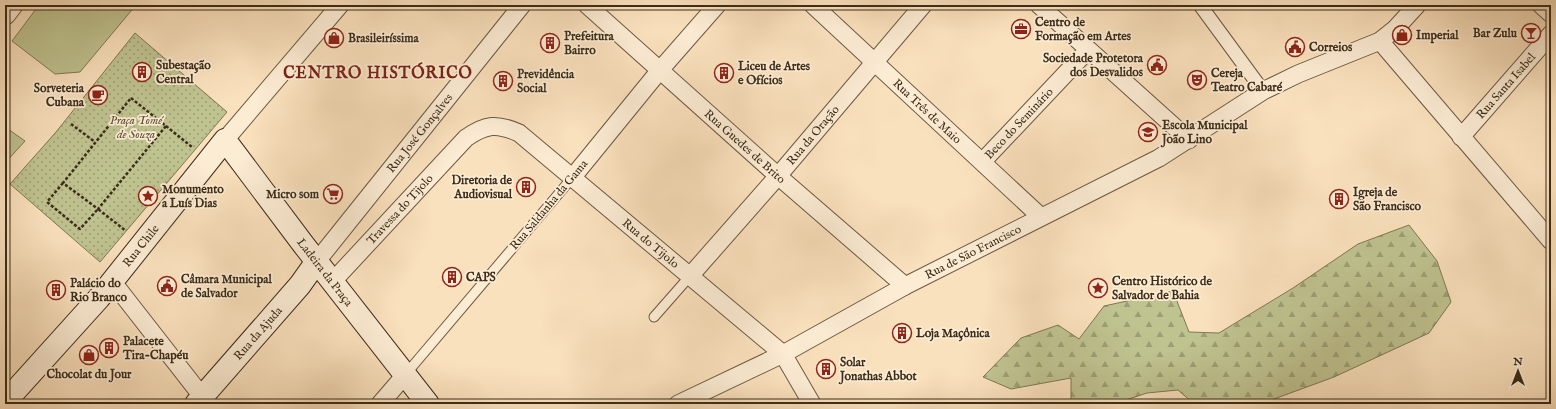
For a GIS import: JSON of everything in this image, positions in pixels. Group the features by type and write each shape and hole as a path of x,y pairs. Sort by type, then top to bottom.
{"main road":[{"name":"Rua Chile","path":"5,402 99,298 225,140"},
{"name":"Ladeira da Praça","path":"225,140 428,404"},
{"name":"Rua da Ajuda","path":"202,402 300,285 317,261"}],"street":[{"path":"5,14 12,5"},
{"path":"225,140 340,5"},
{"name":"Rua José Gonçalves","path":"317,261 522,5"},
{"name":"Rua Guedes de Brito","path":"587,5 778,176 905,286"},
{"name":"Rua Saldanha da Gama","path":"572,178 660,70 717,5"},
{"name":"Rua Três de Maio","path":"813,5 876,61 1041,217"},
{"name":"Rua da Oração","path":"690,276 778,176 923,5"},
{"path":"1039,5 1189,140"},
{"path":"1200,5 1263,91"},
{"name":"Rua de São Francisco","path":"678,404 783,354 905,286 1159,158 1263,91 1298,74 1380,41 1395,29 1417,5"},
{"path":"1541,5 1551,14"},
{"name":"Rua Santa Isabel","path":"1461,137 1551,34"},
{"path":"1380,41 1551,241"},
{"name":"Beco do Seminário","path":"983,161 1088,50"},
{"name":"Rua do Tijolo","path":"466,138 476,131 490,125 505,127 518,133 783,354 812,404"},
{"name":"Travessa do Tijolo","path":"333,281 466,138"},
{"path":"112,281 202,402"},
{"name":"Rua Saldanha da Gama","path":"380,404 405,375"}],"lane":[{"name":"Rua Saldanha da Gama","path":"405,375 572,178"},
{"name":"Rua da Oração","path":"654,317 690,276"}],"path":[{"path":"166,126 80,230 47,202 131,98 166,126 198,152"},
{"path":"71,124 95,142"},
{"path":"63,183 142,244"}],"green space":[{"path":"39,5 136,5 80,72 55,74 12,41"},
{"name":"Praça Tomé de Souza","path":"135,33 227,112 100,262 10,184 56,132"},
{"path":"5,127 25,141 5,163"},
{"path":"1409,225 1437,261 1451,302 1429,333 1334,377 1274,399 1267,404 1194,404 1178,390 1147,393 1114,404 1071,404 1071,378 1011,389 983,377 1021,338 1058,325 1079,339 1104,306 1173,291 1189,332 1219,333 1293,288 1358,244"}],"place":[{"name":"Centro de Formação em Artes","path":"1021,29"},
{"name":"Bar Zulu","path":"1531,33"},
{"name":"Imperial","path":"1402,35"},
{"name":"Brasileiríssima","path":"334,38"},
{"name":"Prefeitura Bairro","path":"550,43"},
{"name":"Correios","path":"1295,47"},
{"name":"Sociedade Protetora dos Desvalidos","path":"1157,65"},
{"name":"Subestação Central","path":"142,72"},
{"name":"Liceu de Artes e Ofícios","path":"724,73"},
{"name":"Cereja Teatro Cabaré","path":"1197,80"},
{"name":"Previdência Social","path":"503,81"},
{"name":"Sorveteria Cubana","path":"98,95"},
{"name":"Escola Municipal João Lino","path":"1148,132"},
{"name":"Diretoria de Audiovisual","path":"526,187"},
{"name":"Micro som","path":"333,194"},
{"name":"Monumento a Luís Dias","path":"148,196"},
{"name":"Igreja de São Francisco","path":"1339,199"},
{"name":"CAPS","path":"452,277"},
{"name":"Câmara Municipal de Salvador","path":"167,286"},
{"name":"Centro Histórico de Salvador de Bahia","path":"1098,288"},
{"name":"Palácio do Rio Branco","path":"56,290"},
{"name":"Loja Maçônica","path":"902,333"},
{"name":"Palacete Tira-Chapéu","path":"109,348"},
{"name":"Chocolat du Jour","path":"89,355"},
{"name":"Solar Jonathas Abbot","path":"826,369"}],"district":[{"name":"CENTRO HISTÓRICO","path":"378,74"}]}
